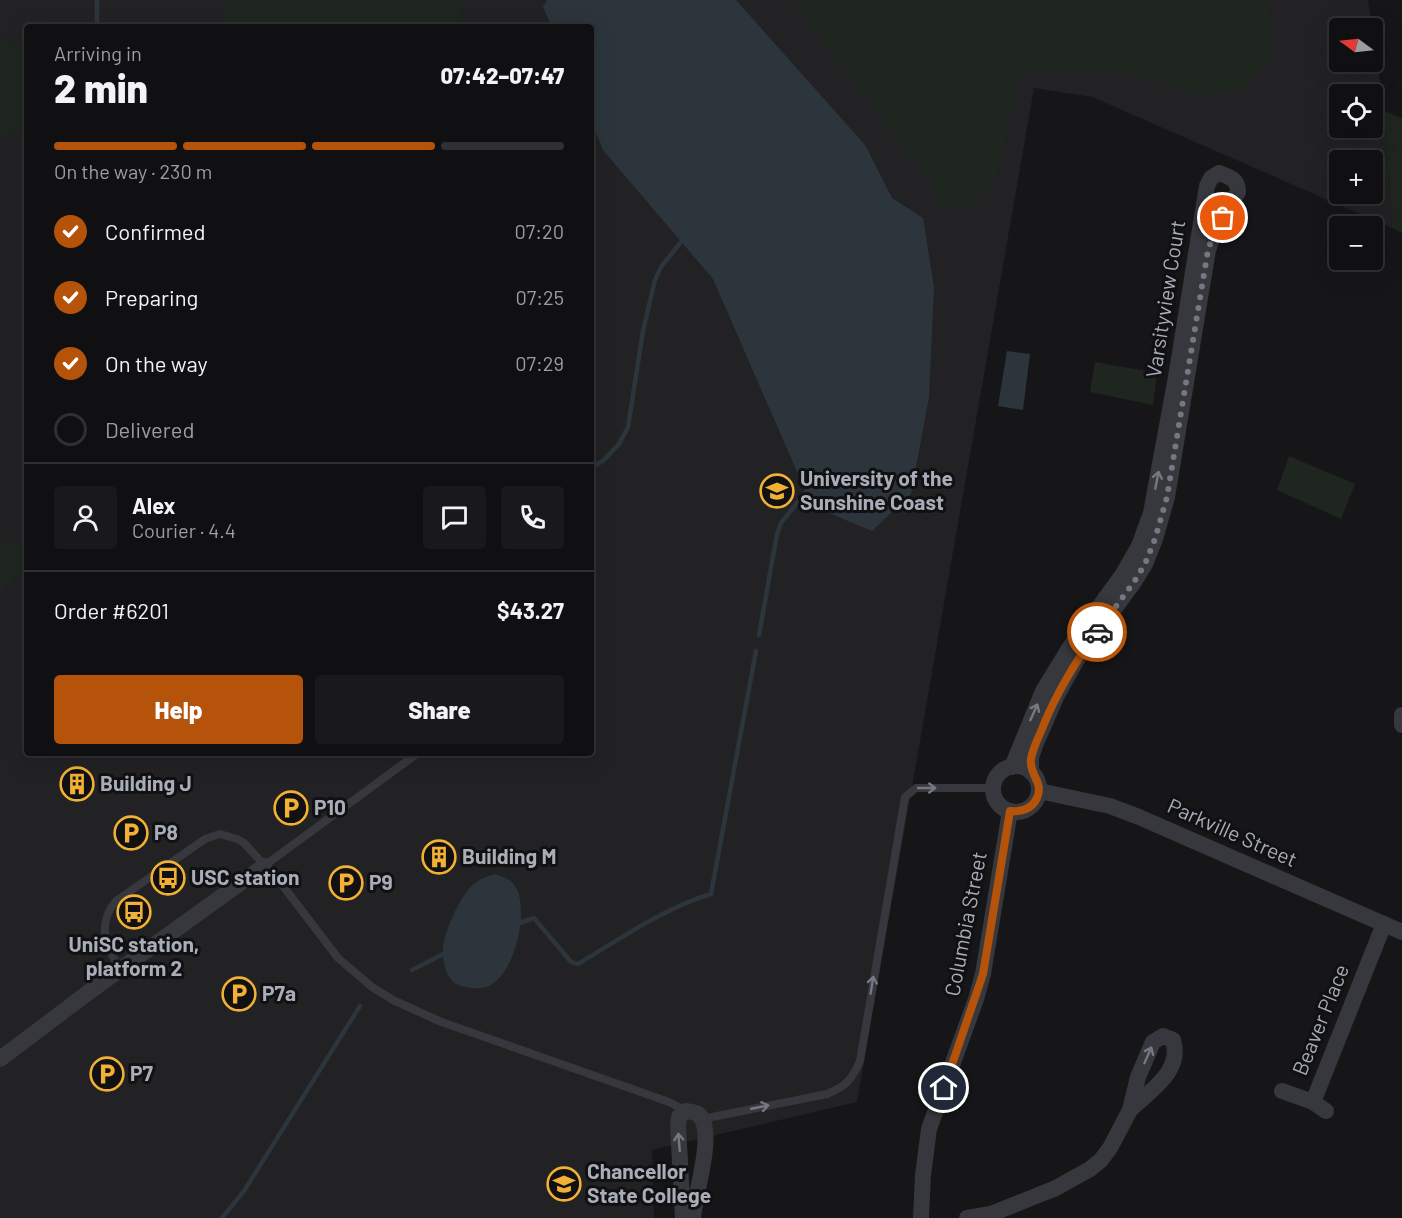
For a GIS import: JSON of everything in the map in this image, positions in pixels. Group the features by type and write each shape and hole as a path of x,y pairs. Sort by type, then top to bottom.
{"street":[{"name":"Varsityview Court","path":"1012,766 1043,691 1070,647 1128,578 1145,564 1155,539 1167,497 1175,409 1202,249"},
{"name":"Varsityview Court","path":"1031,772 1036,744 1057,695 1128,578"},
{"path":"1402,715 1402,725"},
{"path":"1012,766 1025,768 1031,772 1036,777 1039,791 1034,804 1017,812 1010,811 998,803 993,788 999,774 1012,766"},
{"name":"Parkville Street","path":"1039,791 1110,806 1139,817 1402,932"},
{"name":"Columbia Street","path":"921,1218 923,1175 929,1129 983,974 1010,811"},
{"path":"0,1059 264,866"},
{"name":"Beaver Place","path":"1282,1091 1319,1106 1384,924"},
{"path":"967,1218 1011,1208 1056,1188 1090,1169 1110,1148 1130,1110"},
{"path":"683,1218 678,1125 679,1117 686,1111 699,1114 705,1134 704,1155 693,1218"}],"lane":[{"path":"264,866 414,756"},
{"path":"702,1119 827,1094 840,1089 854,1077 860,1061 905,797 916,788 993,788"},
{"path":"121,969 109,952 105,927 110,908 116,901 205,838 220,834 237,838 280,882 338,958 372,987 393,1000 439,1021 660,1099 686,1111"}],"shaded area":[{"name":"University of the Sunshine Coast","path":"0,0 1368,0 1371,18 1329,18 1329,72 1379,72 1380,84 1329,84 1329,138 1383,138 1383,104 1392,228 1383,224 1383,216 1365,216 1337,204 1383,204 1383,150 1329,150 1329,200 1092,97 1034,88 857,1102 652,1150 654,1218 0,1218"},
{"path":"225,0 463,0 459,24 220,24"},
{"path":"547,0 736,0 865,145 892,198 923,218 934,287 929,397 911,494 872,531 812,506 713,279 603,150 594,128 594,24 551,24 543,7"},
{"path":"792,0 1266,0 1269,13 1269,62 1239,92 1194,94 1136,75 1082,68 1021,70 995,179 970,210 942,206 932,183"},
{"path":"0,40 24,44 24,137 0,133"},
{"path":"1384,111 1402,118 1402,233 1392,228"},
{"path":"1007,351 1030,354 1023,410 998,406"},
{"path":"1095,362 1157,373 1153,405 1090,392"},
{"path":"1289,456 1355,484 1341,519 1277,490"},
{"path":"13,539 24,553 24,573 0,591 0,548"},
{"path":"496,874 507,878 515,886 519,896 520,925 513,955 506,969 489,986 472,988 460,986 451,980 443,959 446,932 454,913 470,888 487,876"}],"waterway":[{"path":"97,0 97,24"},
{"path":"594,466 604,460 619,444 628,427 643,331 655,280 661,267 685,237"},
{"path":"759,635 777,534 781,523 809,488"},
{"path":"516,924 534,918 571,962 578,964 677,907 711,894 756,651"},
{"path":"412,970 447,952"},
{"path":"222,1218 244,1191 360,1006"}],"way so far":[{"path":"1097,632 1134,582 1145,564 1155,539 1167,497 1208,250 1215,230 1223,218"}],"place":[{"name":"University of the Sunshine Coast","path":"777,491"},
{"name":"Building J","path":"77,784"},
{"name":"P10","path":"291,808"},
{"name":"P8","path":"131,833"},
{"name":"Building M","path":"439,857"},
{"name":"USC station","path":"168,878"},
{"name":"P9","path":"346,883"},
{"name":"UniSC station, platform 2","path":"134,912"},
{"name":"P7a","path":"239,994"},
{"name":"P7","path":"107,1074"},
{"name":"Chancellor State College","path":"564,1184"}],"route":[{"path":"944,1088 983,974 1010,811 1023,811 1034,804 1037,798 1038,784 1031,772 1036,744 1057,695 1097,632"}]}
